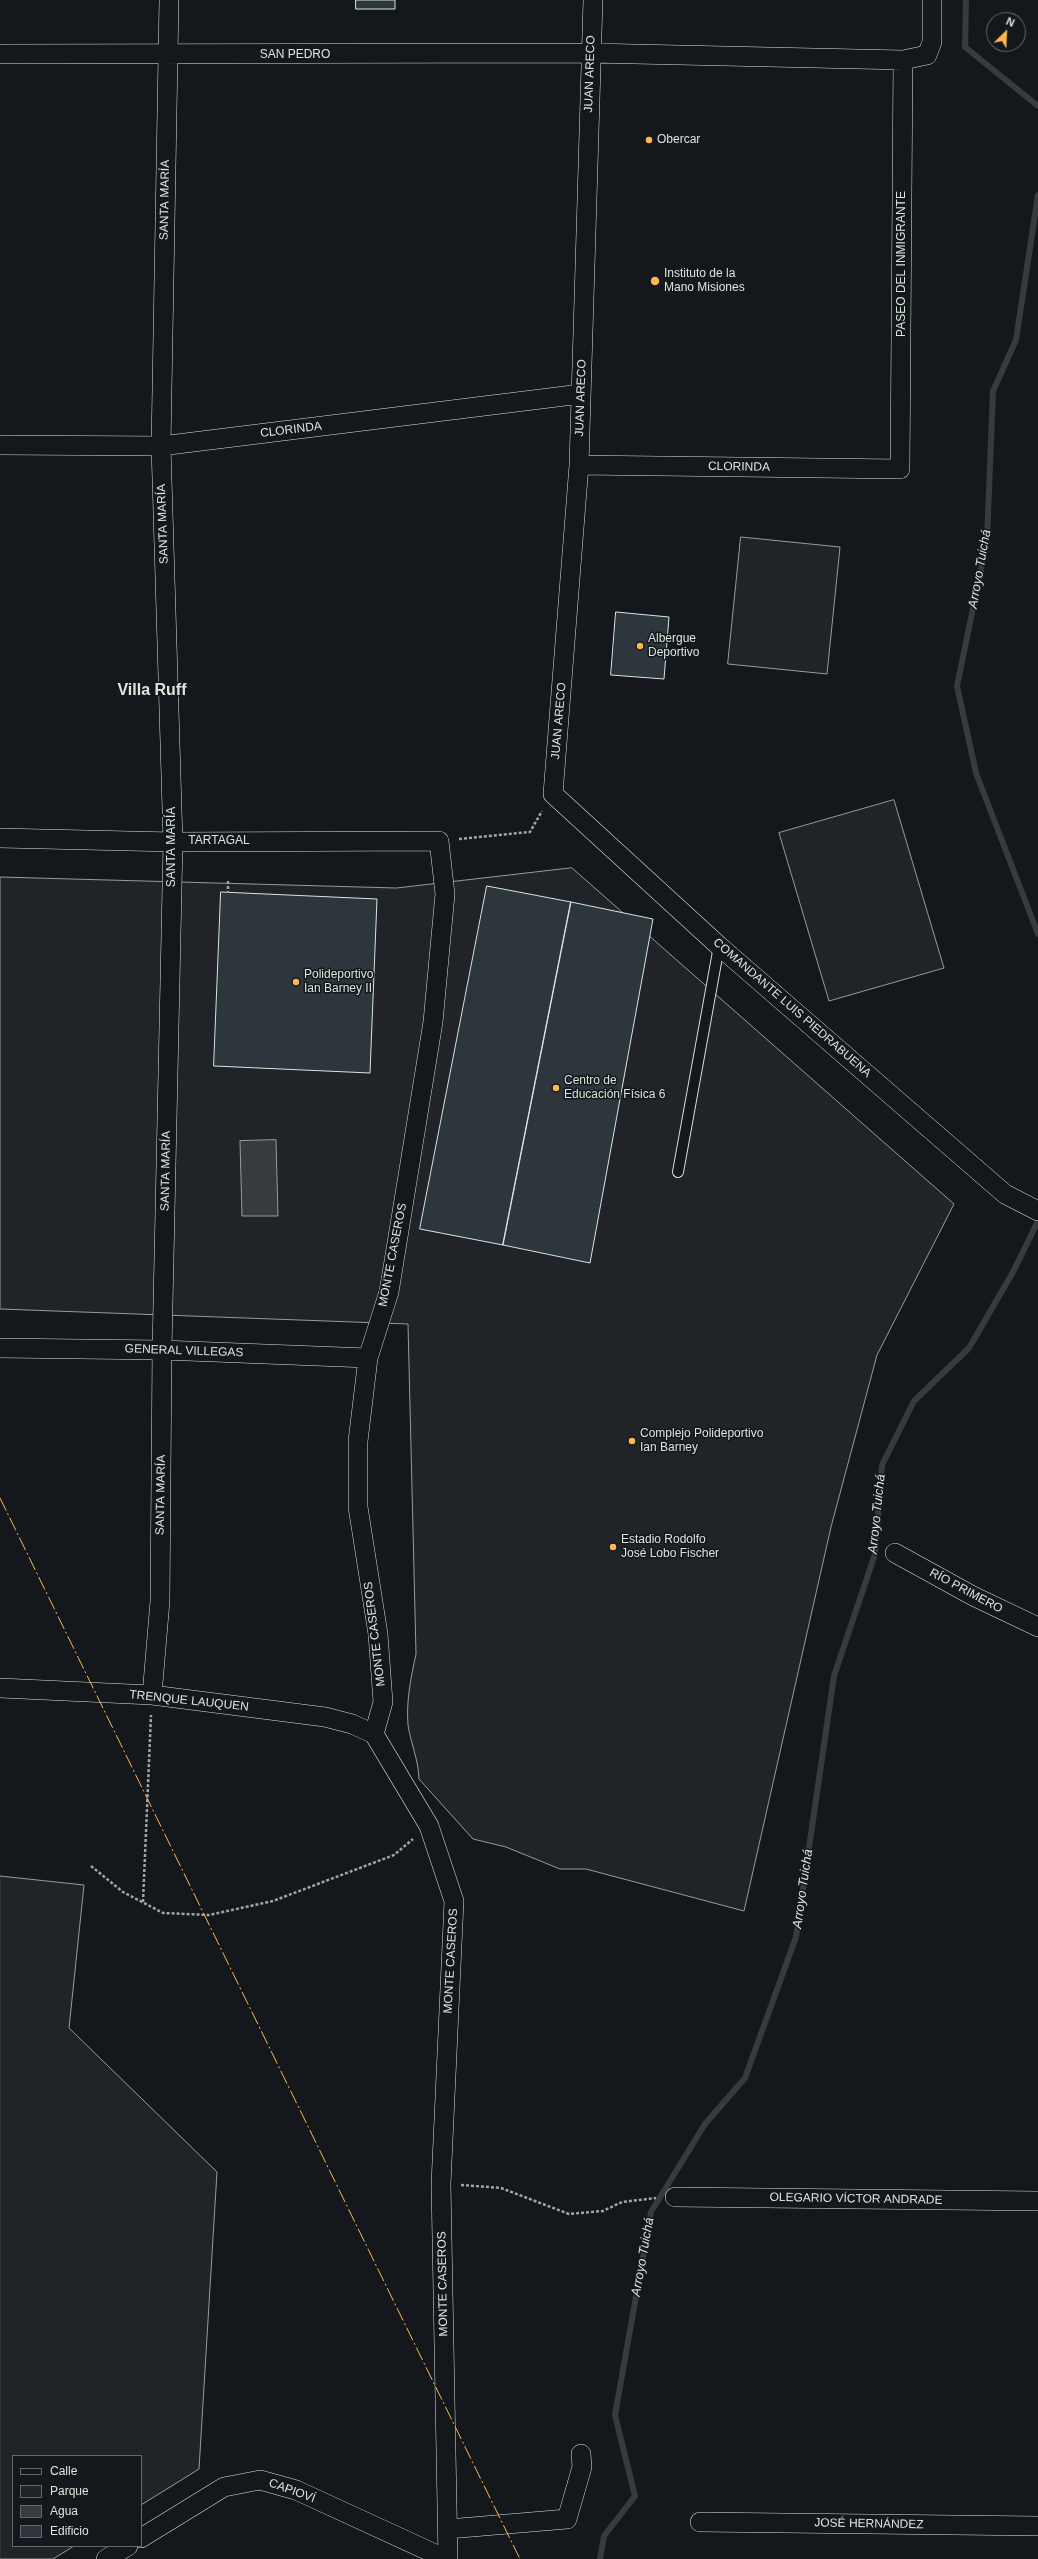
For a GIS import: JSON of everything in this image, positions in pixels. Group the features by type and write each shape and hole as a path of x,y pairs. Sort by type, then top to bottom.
{"street":[{"name":"SANTA MARÍA","path":"152,1695 160,1601 162,1350 173,842 161,446 169,0"},
{"name":"JUAN ARECO","path":"553,794 579,464 590,53 593,0"},
{"name":"SAN PEDRO","path":"0,54 168,56 590,53 903,60 927,55 932,42 932,0"},
{"name":"PASEO DEL INMIGRANTE","path":"900,469 903,60"},
{"name":"CLORINDA","path":"0,445 161,446 581,394"},
{"name":"CLORINDA","path":"579,464 900,469"},
{"name":"COMANDANTE LUIS PIEDRABUENA","path":"553,794 719,946 1005,1194 1038,1212"},
{"name":"TARTAGAL","path":"0,838 173,842 439,841"},
{"name":"MONTE CASEROS","path":"439,841 445,894 433,1022 389,1292 368,1358 358,1441 358,1507 378,1634 383,1702 374,1734 429,1826 454,1901 441,2184 448,2529 447,2559"},
{"name":"GENERAL VILLEGAS","path":"0,1348 162,1350 368,1358"},
{"name":"RÍO PRIMERO","path":"895,1553 973,1596 1038,1627"},
{"name":"TRENQUE LAUQUEN","path":"0,1688 152,1695 325,1718 352,1724 374,1734"},
{"name":"OLEGARIO VÍCTOR ANDRADE","path":"675,2197 1038,2201"},
{"path":"448,2529 567,2520 582,2467 581,2454"},
{"name":"CAPIOVÍ","path":"142,2537 224,2487 260,2480 296,2490 447,2559"},
{"name":"JOSÉ HERNÁNDEZ","path":"700,2522 1038,2526"}],"lane":[{"path":"678,1172 719,946"}],"path":[{"path":"439,841 530,832"},
{"path":"228,881 228,893"},
{"path":"143,1902 152,1695"},
{"path":"92,1866 123,1892 163,1913 209,1915 273,1901 394,1855 429,1826"},
{"path":"441,2184 501,2188 543,2202 569,2214 603,2211 622,2202 638,2199"}],"green space":[{"path":"741,537 840,547 827,674 728,664"},
{"path":"894,800 944,968 829,1001 779,833"},
{"name":"Complejo Polideportivo Ian Barney","path":"572,868 954,1204 877,1355 831,1527 744,1911 586,1869 560,1869 506,1847 473,1839 419,1779 408,1725 409,1689 416,1654 408,1324 0,1309 0,877 396,888"},
{"path":"0,1876 84,1885 69,2028 217,2172 199,2469 142,2504 142,2455 12,2455 12,2547 72,2547 53,2559 0,2559"}],"water":[{"path":"276,1140 278,1216 242,1216 240,1141"}],"building":[{"path":"356,0 395,0 395,9 356,9"},
{"name":"Albergue Deportivo","path":"616,612 669,617 664,679 611,675"},
{"path":"487,886 571,902 503,1245 420,1229"},
{"name":"Polideportivo Ian Barney II","path":"221,892 377,899 370,1073 214,1066"},
{"path":"571,902 653,919 590,1263 503,1245"}],"waterway":[{"name":"Arroyo Tuichá","path":"966,0 965,47 1038,106"},
{"name":"Arroyo Tuichá","path":"1038,195 1016,340 993,391 987,540 957,686 976,773 1038,934"},
{"name":"Arroyo Tuichá","path":"600,2559 604,2536 635,2496 615,2415 651,2212 705,2124 745,2078 796,1937 834,1676 875,1554 882,1465 914,1401 969,1348 1013,1272 1038,1221"}],"power":[{"path":"0,1498 520,2559"}],"place":[{"name":"Obercar","path":"649,140"},
{"name":"Instituto de la Mano Misiones","path":"655,281"},
{"name":"Albergue Deportivo","path":"640,646"},
{"name":"Polideportivo Ian Barney II","path":"296,982"},
{"name":"Centro de Educación Física 6","path":"556,1088"},
{"name":"Complejo Polideportivo Ian Barney","path":"632,1441"},
{"name":"Estadio Rodolfo José Lobo Fischer","path":"613,1547"}],"district":[{"name":"Villa Ruff","path":"152,691"}]}
